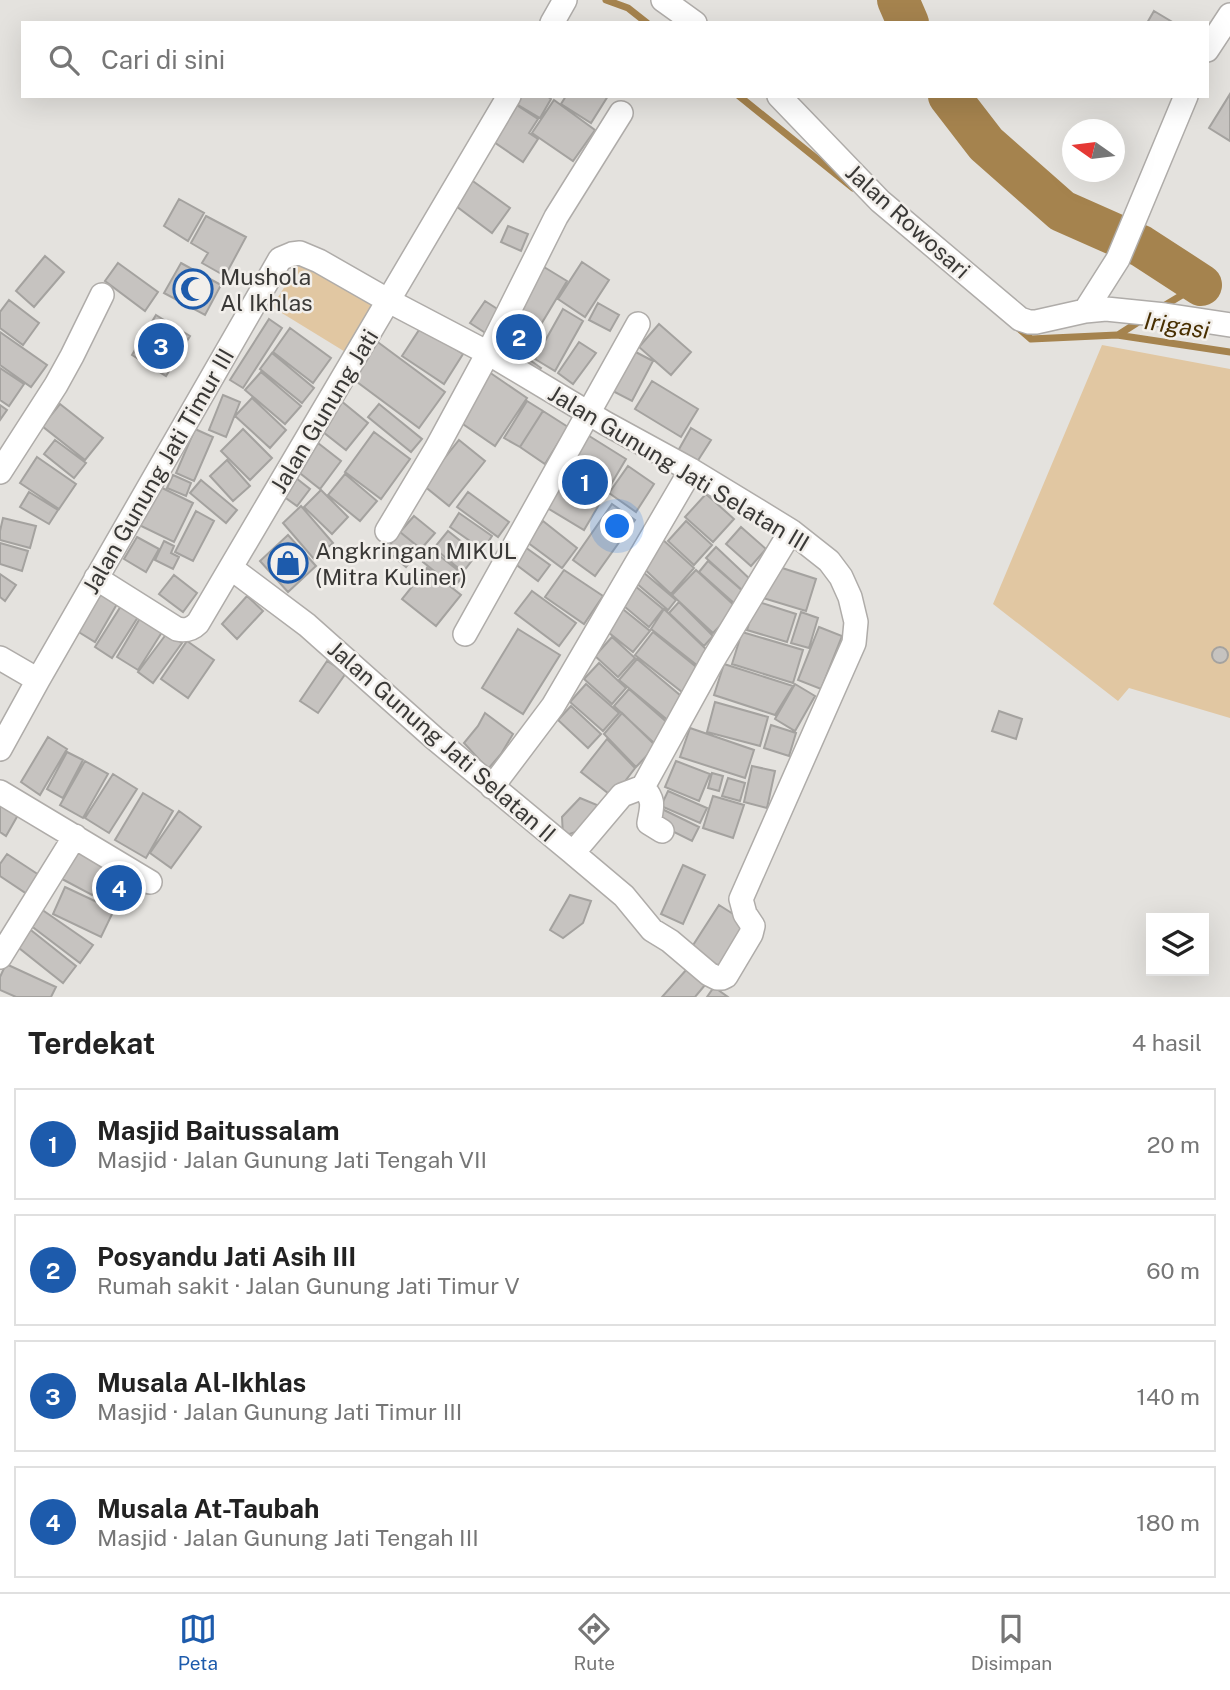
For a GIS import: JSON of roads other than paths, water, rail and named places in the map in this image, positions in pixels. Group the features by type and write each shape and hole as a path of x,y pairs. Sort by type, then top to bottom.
{"street":[{"path":"553,21 565,0"},
{"path":"663,0 692,21"},
{"path":"1209,47 1230,15"},
{"name":"Jalan Gunung Jati","path":"96,579 177,629 187,630 198,623 508,98"},
{"name":"Jalan Rowosari","path":"781,98 880,201 1020,319 1036,322 1106,309 1166,315 1230,326"},
{"path":"1085,311 1118,259 1185,98"},
{"path":"387,531 436,449 488,353 556,217 621,113"},
{"name":"Jalan Gunung Jati Timur III","path":"0,749 280,260 295,253 308,255 389,301"},
{"path":"0,472 56,385 102,295"},
{"name":"Jalan Gunung Jati Selatan III","path":"389,301 488,353 791,531 829,561 841,577 850,597 856,632 849,655 741,899 745,914 753,926 726,976 717,978 709,974 670,941 652,930 624,896 573,853"},
{"path":"464,634 638,324"},
{"path":"492,787 553,706 691,470"},
{"path":"662,831 649,823 651,796 643,787 713,660 791,531"},
{"name":"Jalan Gunung Jati Selatan II","path":"230,568 307,625 492,787 573,853 622,795 643,787"},
{"path":"0,658 38,680"},
{"path":"0,792 150,881"},
{"path":"0,957 75,836"}],"waterway":[{"path":"606,0 628,8 644,21"},
{"path":"898,0 907,21"},
{"path":"741,98 853,188"},
{"path":"951,98 986,144 1062,211 1141,246 1201,285"},
{"name":"Irigasi","path":"1162,307 1187,292"},
{"name":"Irigasi","path":"1118,335 1143,319"},
{"name":"Irigasi","path":"1017,327 1031,339 1117,335 1230,352"}],"place":[{"name":"Mushola Al Ikhlas","path":"193,289"},
{"name":"Posyandu Jati Asih III","path":"519,337"},
{"name":"Musala Al-Ikhlas","path":"161,346"},
{"name":"Masjid Baitussalam","path":"585,482"},
{"name":"Angkringan MIKUL (Mitra Kuliner)","path":"288,563"},
{"name":"Musala At-Taubah","path":"119,888"}]}
